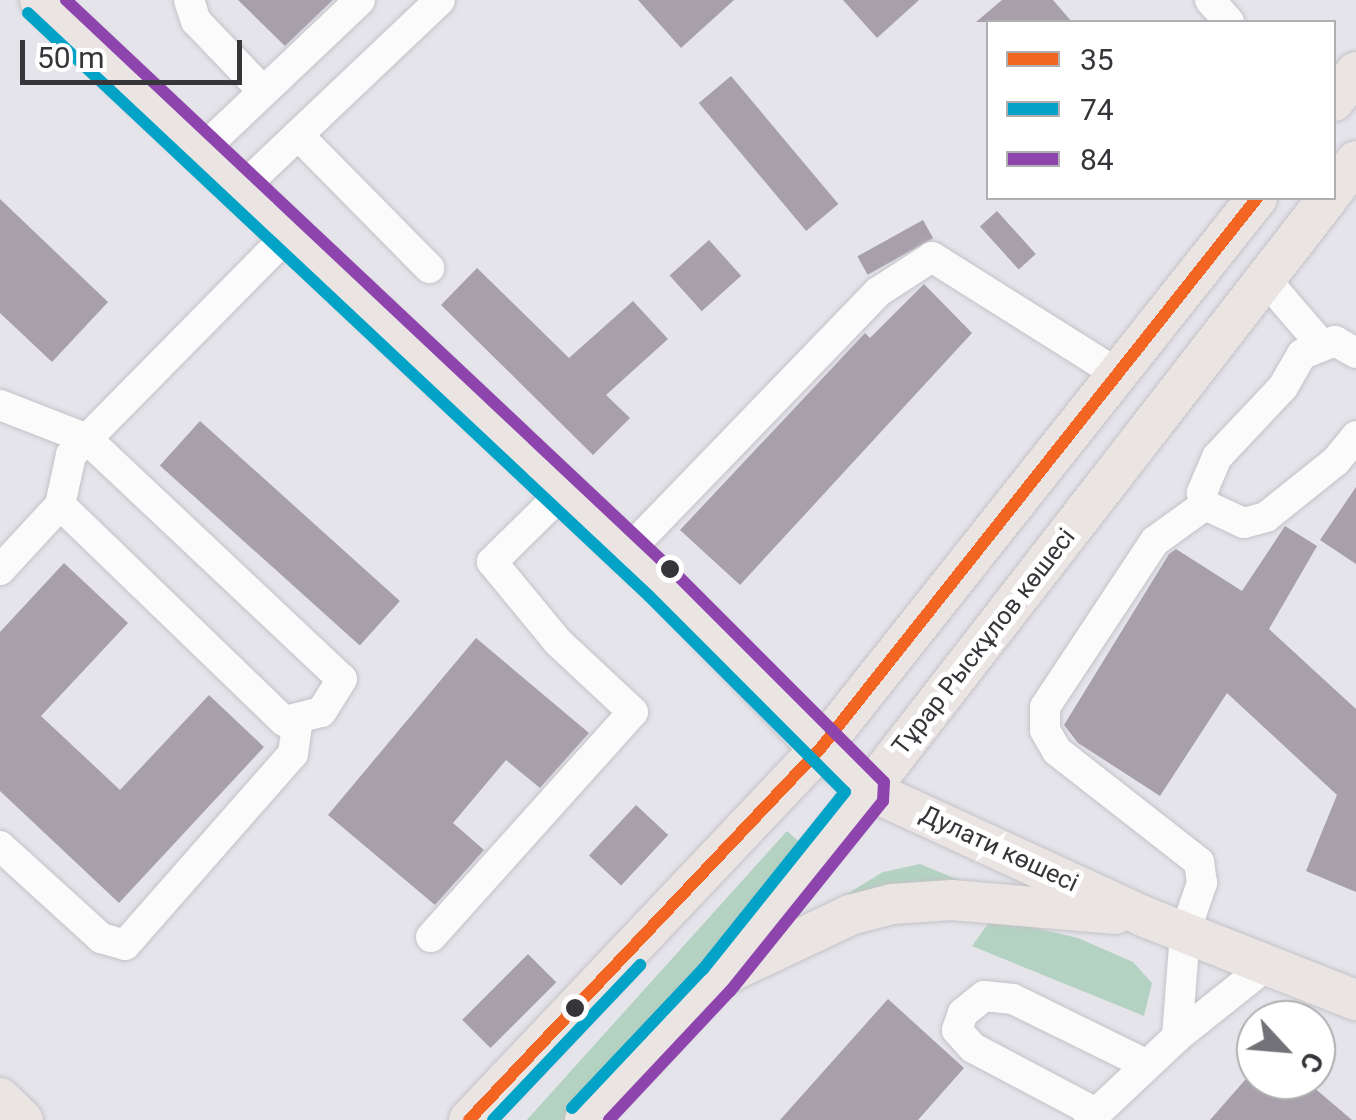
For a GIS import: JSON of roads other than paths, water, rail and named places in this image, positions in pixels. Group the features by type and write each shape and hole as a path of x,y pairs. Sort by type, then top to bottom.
{"main road":[{"name":"Дулати көшесі","path":"40,0 627,552 820,748 870,790 1145,917 1356,1000"},
{"path":"1336,98 1356,72"},
{"path":"1336,187 1356,161"},
{"path":"469,1120 820,748 1255,200"},
{"name":"Тұрар Рыскұлов көшесі","path":"585,1120 716,980 870,790 1326,200"},
{"path":"716,980 850,915 892,904 952,900 1145,917"},
{"path":"0,1098 23,1120"}],"lane":[{"path":"188,0 196,21 262,90"},
{"path":"201,151 360,0"},
{"path":"241,189 440,0"},
{"path":"1210,0 1227,20"},
{"path":"298,134 429,268"},
{"path":"0,570 60,505 71,455 289,234"},
{"path":"627,552 878,292 932,257 1118,374"},
{"path":"1264,280 1320,342"},
{"path":"1205,505 1202,493 1217,457 1283,387 1302,354 1320,342 1334,341 1356,353"},
{"path":"0,406 87,439 342,679 321,712 284,721 60,505"},
{"path":"1177,1037 1186,932 1202,883 1198,862 1057,751 1045,730 1046,708 1155,541 1182,515 1205,505 1244,522 1266,517 1336,462 1356,436"},
{"path":"431,937 633,712 558,642 492,562 563,492"},
{"path":"0,846 102,938 125,946 293,754 298,718"},
{"path":"1147,1065 1013,999 984,996 962,1012 957,1030 972,1048 1093,1116 1177,1037 1266,966"}]}
